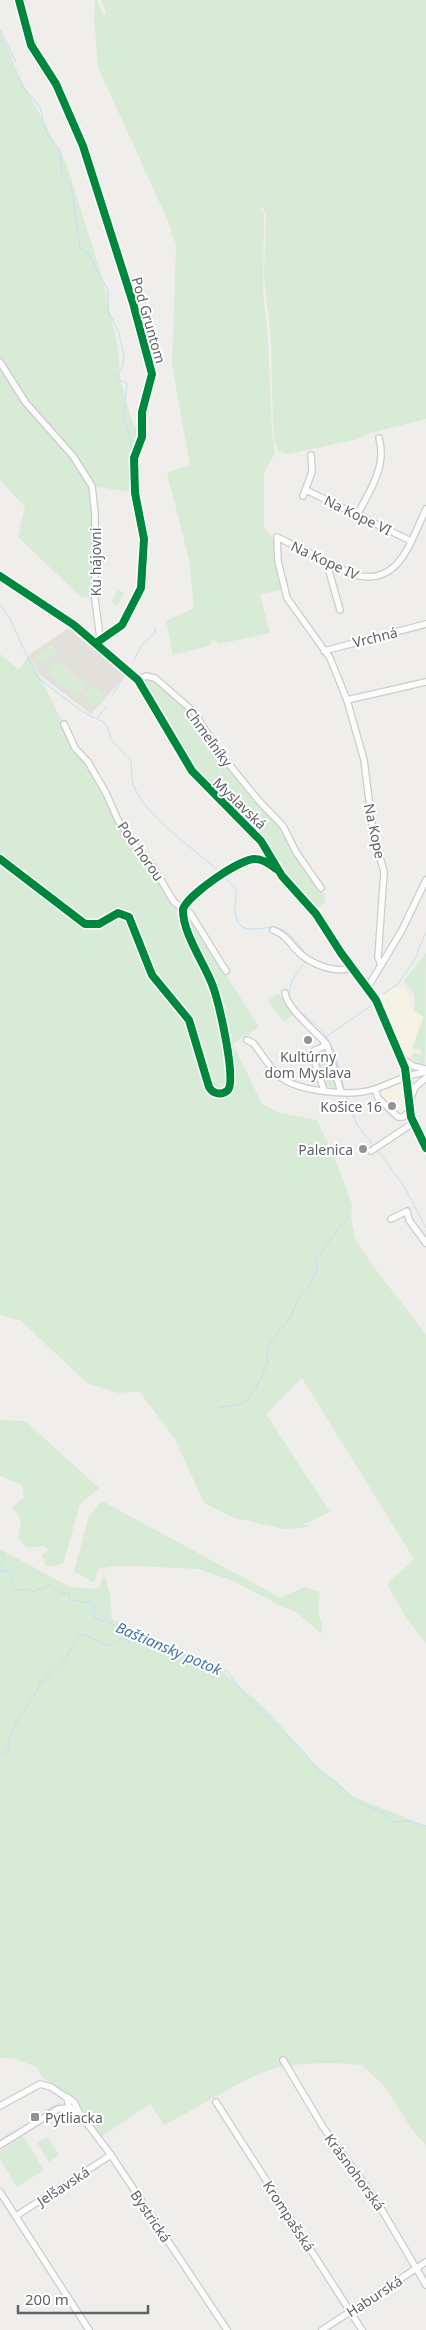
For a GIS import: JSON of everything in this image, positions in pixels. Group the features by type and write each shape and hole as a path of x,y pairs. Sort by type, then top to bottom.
{"street":[{"name":"Pod Gruntom","path":"19,0 31,45 56,84 83,146 133,303 152,374 142,412 142,437 134,456 135,493 144,539 141,588 132,609 121,627 98,640"},
{"name":"Ku hájovni","path":"0,362 26,403 73,456 92,486 95,506 95,610 98,640"},
{"path":"357,515 381,464 382,451 379,438"},
{"name":"Na Kope VI","path":"311,455 312,472 304,493 357,515 410,541"},
{"name":"Na Kope IV","path":"277,537 362,577 381,576 388,573 400,560 426,509"},
{"name":"Na Kope","path":"277,537 276,551 282,581 294,610 330,658 347,700 364,760 373,832 384,872 378,957 381,965"},
{"path":"330,563 329,571 340,610"},
{"name":"Myslavská","path":"0,576 98,640 138,680 192,771 261,841 278,870 316,914 376,1000 407,1075 409,1108 413,1123 426,1148"},
{"name":"Vrchná","path":"324,651 426,624"},
{"name":"Chmeľníky","path":"138,680 146,676 155,678 194,712 219,752 259,801 283,826 300,858 321,888"},
{"path":"347,700 426,682"},
{"name":"Pod horou","path":"64,724 75,748 92,768 118,820 133,843 152,865 174,902 194,919 226,971"},
{"path":"0,859 86,924 96,926 118,913 129,917 152,975 189,1020 209,1087 216,1094 223,1093 230,1088 232,1077 212,984 184,920 184,909 190,899 234,866 256,859 263,851 261,841"},
{"path":"256,859 267,862 278,870"},
{"path":"368,986 402,930 426,880"},
{"path":"273,930 287,938 304,957 316,963 336,970 352,968"},
{"path":"285,993 286,998 296,1012 327,1045 344,1093"},
{"path":"247,1040 253,1043 277,1075 295,1085 344,1093 376,1089 407,1075 426,1071"},
{"path":"324,1090 312,1054 315,1049 327,1045"},
{"path":"399,1054 407,1062 426,1071"},
{"path":"376,1089 378,1098 398,1117 403,1117 409,1108 415,1087 426,1078"},
{"path":"371,1151 413,1123"},
{"path":"391,1218 407,1211 408,1220 426,1243"},
{"name":"Krásnohorská","path":"283,2060 323,2127 376,2200 418,2268 426,2285"},
{"path":"0,2106 40,2084 73,2101 80,2114"},
{"path":"0,2145 44,2116 66,2108 69,2101 62,2094"},
{"name":"Krompašská","path":"216,2102 362,2330"},
{"name":"Bystrická","path":"66,2108 80,2114 111,2155 226,2330"},
{"name":"Jelšavská","path":"16,2216 111,2155"},
{"path":"0,2192 89,2330"},
{"name":"Haburská","path":"322,2330 426,2262"}],"shaded area":[{"path":"70,627 127,674 91,714 39,674 29,655"},
{"path":"403,985 413,1010 424,1017 417,1032 409,1060 400,1051 380,995"},
{"path":"407,1075 410,1111 403,1117 378,1098 375,1089"}],"green space":[{"path":"95,0 97,0 104,16 106,13 101,0 426,0 426,419 370,433 358,439 288,454 279,451 275,442 273,427 271,341 264,275 266,216 260,206 264,215 263,291 268,338 272,433 275,453 264,473 264,527 273,539 281,590 260,594 270,633 219,644 212,638 209,646 173,655 166,621 194,608 189,559 167,473 190,465 172,365 176,245 168,221 98,67 94,18"},
{"path":"0,30 20,78 66,163 100,270 118,348 120,378 133,425 143,430 134,456 135,493 93,486 95,599 80,596 18,537 25,507 0,480"},
{"path":"118,590 124,593 117,605 111,602"},
{"path":"51,644 57,652 43,664 36,656"},
{"path":"0,654 19,670 29,655 75,748 84,757 111,806 168,894 185,910 259,1027 233,1044 262,1104 280,1113 317,1120 338,1166 352,1205 351,1219 356,1241 426,1334 426,1643 405,1616 387,1584 414,1559 302,1378 266,1414 330,1512 303,1525 309,1525 304,1528 283,1529 232,1517 204,1503 175,1439 139,1391 118,1393 87,1383 20,1320 0,1315"},
{"path":"57,660 86,684 76,696 47,672"},
{"path":"150,676 188,706 210,739 291,838 325,895 325,902 313,911 297,894 266,849 192,771 138,680"},
{"path":"93,685 107,697 98,707 83,696"},
{"path":"426,953 426,1068 411,1061 422,1064 412,1058 414,1052 421,1055 421,1050 412,1048 424,1017 413,1010 415,1007 414,994 404,981"},
{"path":"278,993 294,1014 284,1022 268,1001"},
{"path":"318,1051 319,1056 327,1056 333,1079 337,1084 335,1089 323,1081 315,1056"},
{"path":"0,1420 25,1421 99,1488 80,1504 63,1564 46,1567 42,1555 49,1550 44,1546 27,1548 18,1538 21,1523 19,1514 11,1508 24,1498 22,1485 0,1476"},
{"path":"102,1501 281,1598 304,1587 320,1592 318,1613 322,1625 322,1634 296,1612 231,1580 198,1569 114,1566 98,1569 94,1583 74,1571 89,1516"},
{"path":"0,1549 70,1587 99,1589 104,1572 110,1595 112,1619 204,1661 223,1672 269,1712 309,1759 352,1796 426,1826 426,2145 413,2131 385,2087 362,2065 322,2063 281,2067 238,2084 164,2125 150,2104 101,2137 76,2100 42,2077 37,2067 12,2058 0,2058"},
{"path":"23,2136 44,2170 17,2187 0,2159 0,2151"},
{"path":"48,2137 59,2155 49,2162 37,2143"}],"waterway":[{"path":"0,30 16,62"},
{"path":"19,78 23,87 40,107 49,137 60,150 62,175 71,186 80,247 89,255 108,290 108,310 119,333 124,356 122,368 117,375 119,380 127,383 124,411 126,416 123,418 131,445 131,494 140,543 138,563"},
{"path":"0,604 10,619 37,677 83,712 105,723 112,741 131,761 133,784 147,807 171,831 220,872"},
{"path":"133,662 143,643 155,633 155,627"},
{"path":"112,696 126,673"},
{"path":"97,718 106,707"},
{"path":"225,877 236,889 235,910 239,924 249,929 281,929 292,937 306,954"},
{"path":"383,994 398,984 415,959 426,932"},
{"path":"306,961 292,980 289,995 295,1006 319,1027 327,1038 341,1075 344,1090"},
{"path":"326,1037 372,1005"},
{"path":"346,1096 357,1125 374,1146"},
{"path":"377,1149 405,1188 426,1228"},
{"path":"219,1408 245,1403 256,1388 268,1362 267,1355 271,1342 288,1320 300,1296 310,1285 312,1277 317,1273 316,1260 340,1226 348,1219"},
{"name":"Baštiansky potok","path":"0,1553 4,1556 0,1571 7,1571 11,1575 12,1582 17,1590 29,1589 33,1592 49,1585 64,1594 69,1592 70,1600 92,1603 97,1610 94,1613 95,1618 101,1621 107,1620 116,1627 125,1627 154,1643 227,1671 249,1700 302,1750 318,1771 333,1780 358,1802 380,1811 394,1822 407,1821 426,1826"},
{"path":"0,1755 8,1750 12,1731 41,1681 45,1681 69,1653 75,1641 83,1634 107,1646 122,1638 152,1648 165,1649 168,1647"},
{"path":"47,2110 60,2103"},
{"path":"0,2140 17,2130"}],"cycle path":[{"path":"19,0 31,45 56,84 83,146 133,303 152,374 142,412 142,437 134,458 135,493 144,539 141,588 122,625 96,643"},
{"path":"0,576 74,625 138,680 192,771 261,841 282,876 316,914 341,953 376,1000 405,1068 411,1117 426,1148"},
{"path":"0,859 85,924 99,924 118,913 129,917 152,975 189,1020 209,1087 220,1094 228,1090 230,1083 226,1038 215,992 186,927 183,909 194,895 238,865 255,859 261,860 276,869"}],"place":[{"name":"Kultúrny dom Myslava","path":"308,1040"},
{"name":"Košice 16","path":"392,1106"},
{"name":"Palenica","path":"363,1149"},
{"name":"Pytliacka","path":"35,2117"}]}
